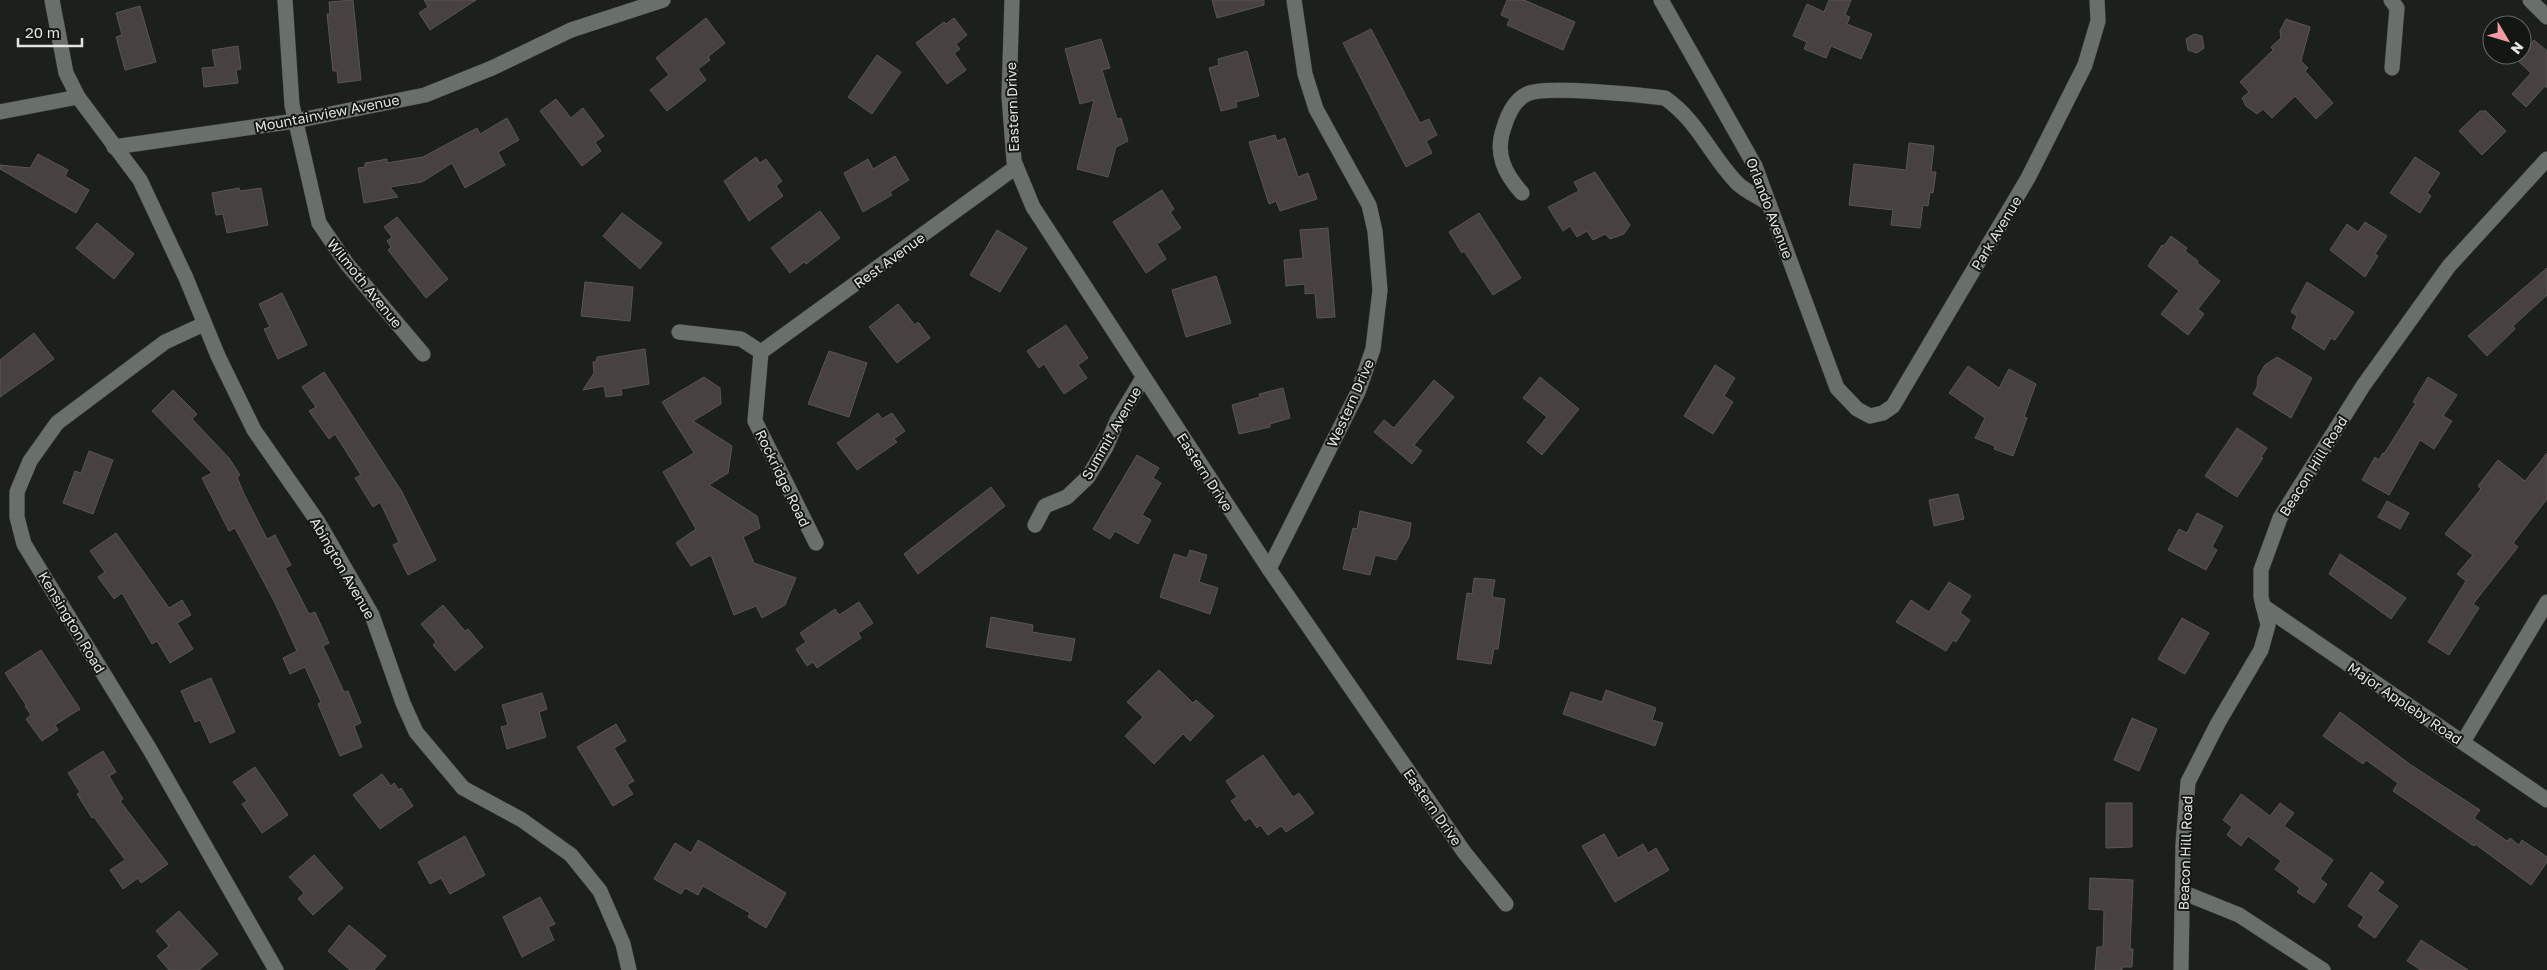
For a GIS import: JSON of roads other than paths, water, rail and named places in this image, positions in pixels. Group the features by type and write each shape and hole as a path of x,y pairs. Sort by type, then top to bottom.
{"street":[{"path":"52,0 66,72 78,97 114,147"},
{"name":"Wilmoth Avenue","path":"285,0 292,105 318,224 346,264 423,354"},
{"name":"Mountainview Avenue","path":"114,147 296,122 425,95 492,68 571,30 663,0"},
{"name":"Eastern Drive","path":"1012,0 1009,96 1014,161 1033,207 1269,569 1464,852 1506,904"},
{"name":"Western Drive","path":"1269,569 1358,392 1374,349 1380,290 1375,231 1369,205 1316,109 1305,74 1294,0"},
{"name":"Orlando Avenue","path":"1661,0 1755,166 1837,388 1845,398"},
{"name":"Park Avenue","path":"1845,398 1870,416 1883,413 1893,406 2028,178 2085,64 2098,21 2096,0"},
{"path":"2391,0 2397,8 2392,68"},
{"path":"2530,0 2547,17"},
{"path":"1522,193 1508,177 1502,163 1500,146 1502,132 1508,114 1517,101 1528,93 1548,90 1665,98 1680,109 1700,132 1738,184 1769,204"},
{"path":"0,112 78,97"},
{"name":"Abington Avenue","path":"114,147 140,180 186,278 218,356 254,430 318,522 372,615 403,703 416,732 463,788 522,820 571,855 600,891 623,944 626,969"},
{"name":"Beacon Hill Road","path":"2181,970 2182,845 2188,782 2218,723 2261,650 2268,625 2261,597 2261,570 2280,518 2363,386 2449,266 2547,159"},
{"name":"Rest Avenue","path":"761,352 1016,167"},
{"name":"Kensington Road","path":"204,324 165,342 57,423 30,461 17,492 17,518 24,544 148,748 276,970"},
{"path":"679,332 741,339 761,352"},
{"name":"Rockridge Road","path":"761,352 755,421 816,543"},
{"name":"Summit Avenue","path":"1035,526 1045,506 1067,497 1088,477 1106,447 1117,420 1143,378"},
{"path":"2463,742 2547,602"},
{"name":"Major Appleby Road","path":"2263,606 2547,800"},
{"path":"2182,892 2239,915 2323,970"}]}
